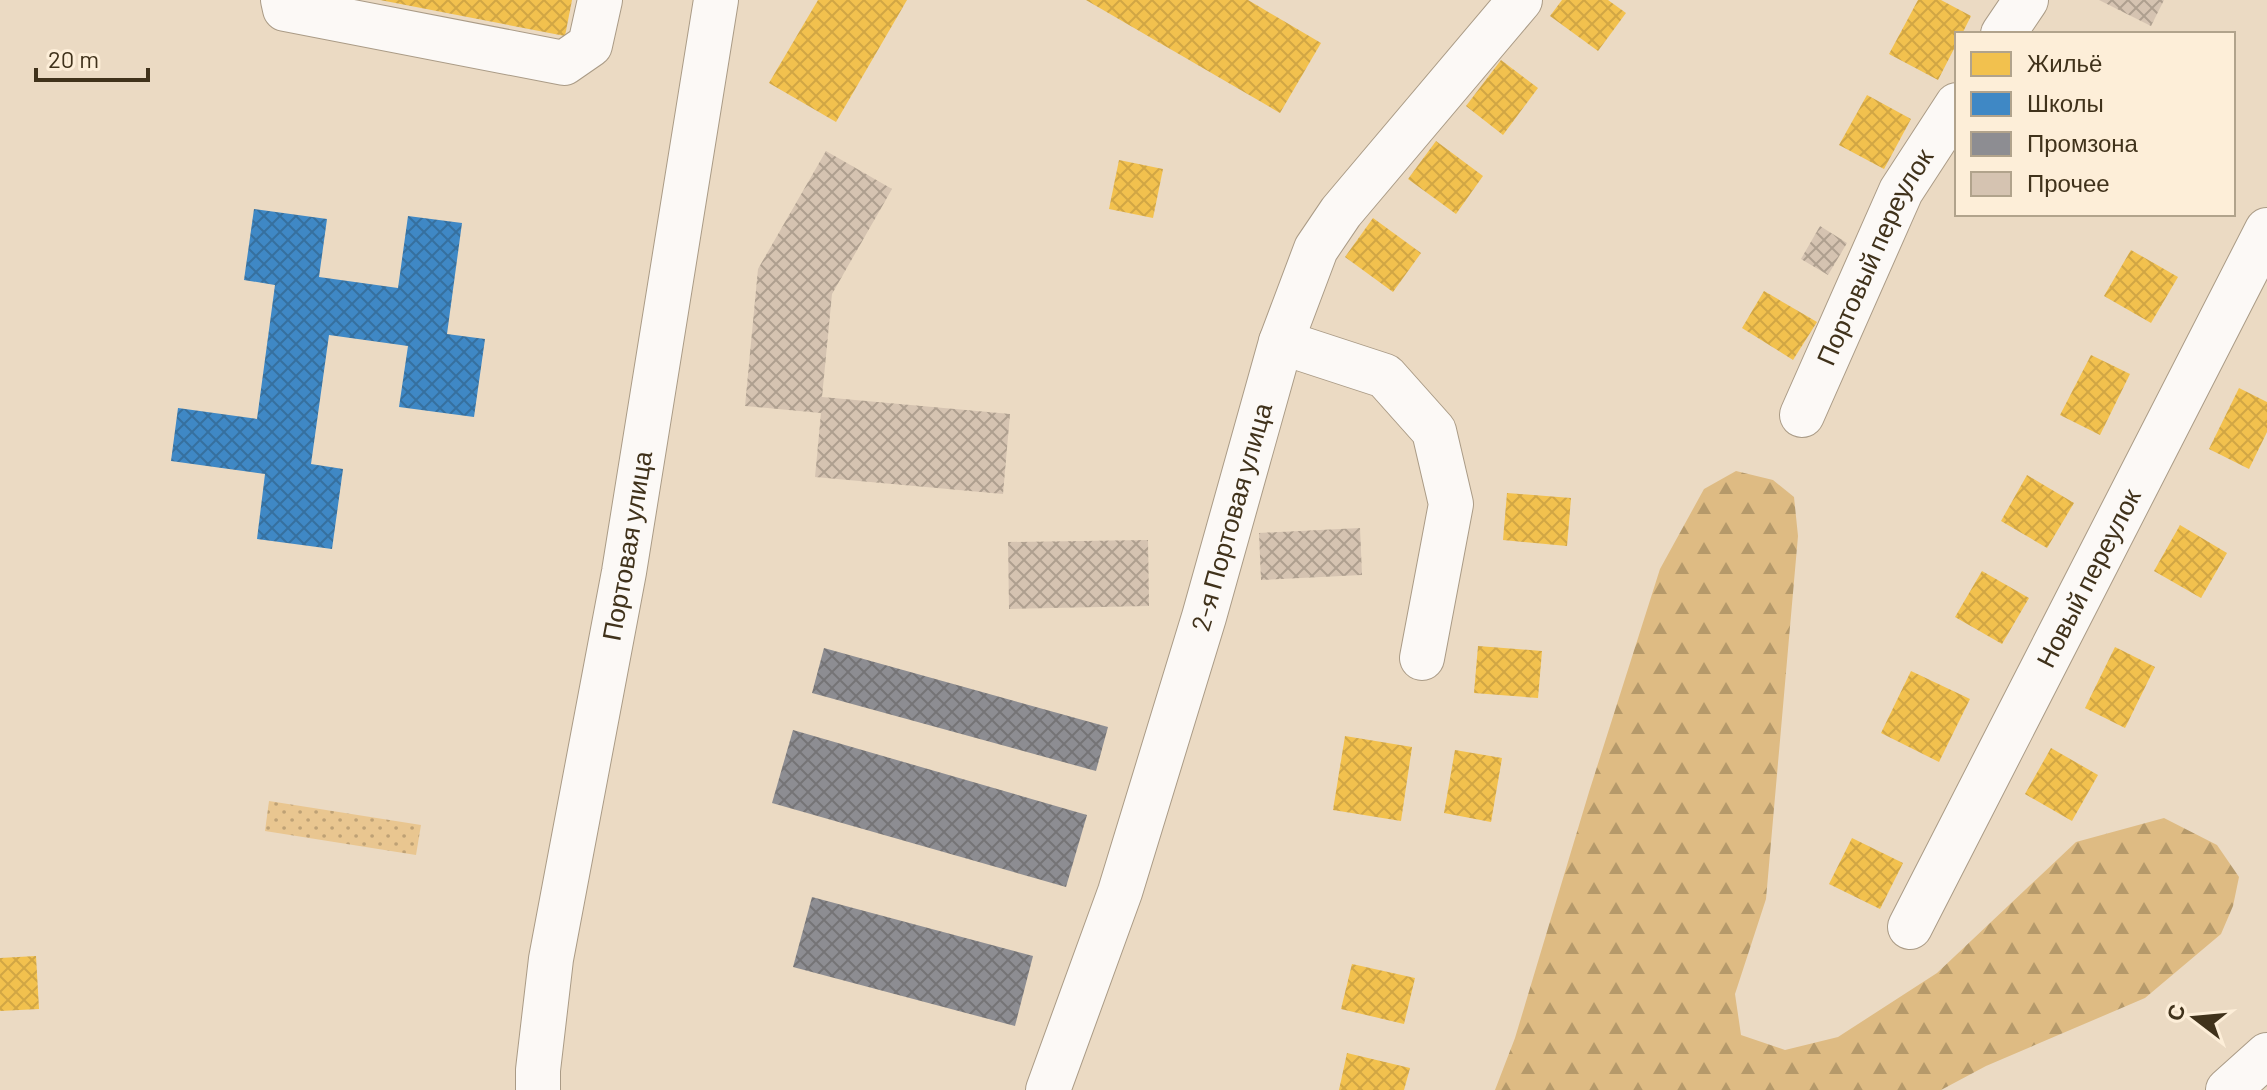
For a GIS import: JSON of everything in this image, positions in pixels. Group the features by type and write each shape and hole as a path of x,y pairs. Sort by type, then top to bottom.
{"street":[{"path":"283,0 285,9 564,63 590,45 600,0"},
{"name":"Портовая улица","path":"538,1090 551,959 624,572 716,0"},
{"name":"2-я Портовая улица","path":"1048,1090 1120,892 1204,617 1281,342 1316,249 1341,212 1520,0"},
{"path":"2004,32 2026,0"},
{"name":"Портовый переулок","path":"1802,415 1901,191 1955,108"},
{"name":"Новый переулок","path":"1910,927 2267,230"},
{"path":"1281,342 1385,376 1434,431 1451,504 1422,658"},
{"path":"2228,1090 2267,1055"}],"shaded area":[{"path":"269,801 421,825 416,855 265,831"}],"green space":[{"path":"1736,471 1773,480 1794,497 1798,536 1766,899 1735,994 1741,1035 1785,1050 1838,1037 1937,973 2076,842 2164,818 2217,845 2239,877 2233,906 2221,934 2145,998 1986,1066 1941,1090 1495,1090 1515,1038 1660,569 1704,489"}],"building: Жильё":[{"path":"380,0 572,0 565,36"},
{"path":"818,0 907,0 836,122 769,83"},
{"path":"1086,0 1248,0 1321,43 1280,113"},
{"path":"1562,0 1608,0 1626,13 1598,51 1550,16"},
{"path":"1918,0 1941,0 1971,16 1963,32 1955,32 1955,47 1938,80 1889,54"},
{"path":"1501,60 1538,88 1503,135 1466,106"},
{"path":"1867,95 1911,119 1884,169 1839,145"},
{"path":"1436,141 1483,176 1456,214 1408,179"},
{"path":"1119,160 1163,169 1153,218 1109,209"},
{"path":"1373,218 1421,253 1393,292 1345,257"},
{"path":"2131,250 2178,277 2151,323 2104,296"},
{"path":"1764,291 1817,322 1793,360 1742,328"},
{"path":"2091,355 2130,374 2100,435 2060,415"},
{"path":"2239,388 2267,402 2267,432 2249,469 2209,449"},
{"path":"2027,475 2074,503 2047,548 2001,521"},
{"path":"1507,493 1571,498 1567,546 1503,540"},
{"path":"2180,525 2227,553 2201,598 2154,571"},
{"path":"1982,571 2029,598 2002,644 1955,617"},
{"path":"1478,646 1542,651 1538,698 1474,693"},
{"path":"2115,647 2155,667 2125,728 2085,708"},
{"path":"1911,671 1970,699 1939,762 1881,733"},
{"path":"1345,736 1412,747 1401,821 1333,810"},
{"path":"2051,748 2098,775 2072,821 2025,794"},
{"path":"1455,750 1502,758 1491,822 1444,813"},
{"path":"1852,838 1903,863 1880,909 1829,884"},
{"path":"36,956 39,1009 0,1011 0,958"},
{"path":"1352,964 1415,978 1404,1024 1341,1009"},
{"path":"1347,1053 1410,1068 1404,1090 1339,1090"}],"building: Школы":[{"path":"254,209 327,219 319,277 398,288 408,216 462,223 447,334 485,339 474,417 399,407 408,346 329,335 311,464 343,469 332,549 257,539 265,474 171,461 178,408 257,419 275,285 244,280"}],"building: Промзона":[{"path":"824,648 1108,727 1096,771 812,693"},
{"path":"793,730 1087,815 1066,887 772,803"},
{"path":"812,897 1033,956 1015,1026 793,967"}],"building: Прочее":[{"path":"2099,0 2164,0 2151,26"},
{"path":"826,151 892,189 832,294 822,397 1010,414 1003,494 815,477 821,413 745,406 758,269"},
{"path":"1820,226 1847,243 1828,275 1801,259"},
{"path":"1360,528 1362,575 1261,580 1259,533"},
{"path":"1148,540 1149,606 1009,609 1008,542"}]}
